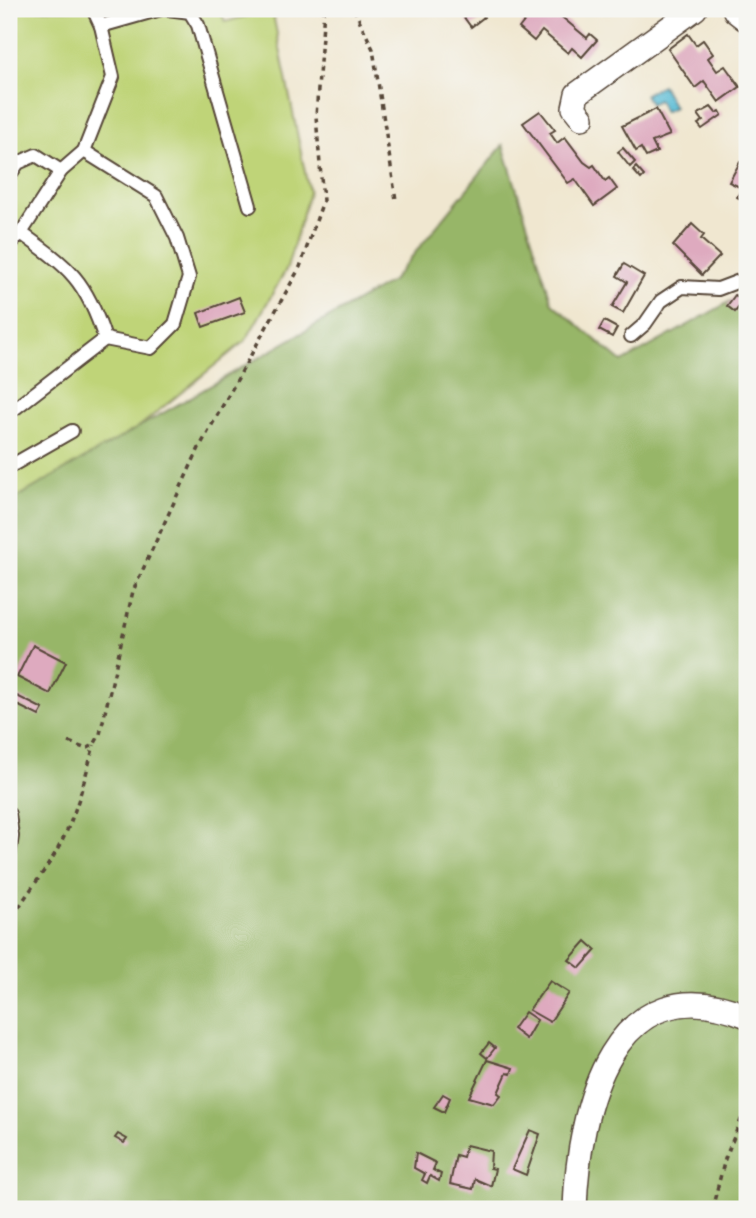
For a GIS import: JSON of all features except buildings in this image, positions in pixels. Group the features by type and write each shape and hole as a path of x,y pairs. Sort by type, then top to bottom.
{"street":[{"path":"582,118 574,108 577,94 695,9"},
{"path":"738,9 747,16"},
{"path":"575,1209 576,1166 586,1110 601,1070 632,1025 657,1012 689,1002 724,1007 747,1016"}],"lane":[{"path":"9,245 21,233 61,171 84,151 113,77 101,26 93,9"},
{"path":"101,26 161,9"},
{"path":"168,9 190,12 198,25 250,206"},
{"path":"9,413 105,339 151,348 175,324 189,277 177,238 156,196 84,151"},
{"path":"9,176 18,163 36,155 61,171"},
{"path":"21,233 69,268 96,310 105,339"},
{"path":"631,335 645,324 661,301 682,287 718,289 747,278"},
{"path":"9,467 72,431"},
{"path":"9,814 12,836 9,856"}],"path":[{"path":"9,925 20,902 57,852 78,801 94,745 100,734 133,591 200,448 300,267 323,201 316,116 324,9"},
{"path":"354,9 373,49 396,200"},
{"path":"69,742 86,749 94,745"},
{"path":"712,1209 725,1159 745,1110 747,1090"}],"green space":[{"path":"9,9 220,9 225,22 272,9 309,192 287,268 246,340 9,532"},
{"path":"503,145 552,303 622,362 747,292 747,1209 9,1209 9,502 392,281"}],"water":[{"path":"662,85 674,107 664,112 658,100 650,104 645,94"}]}
